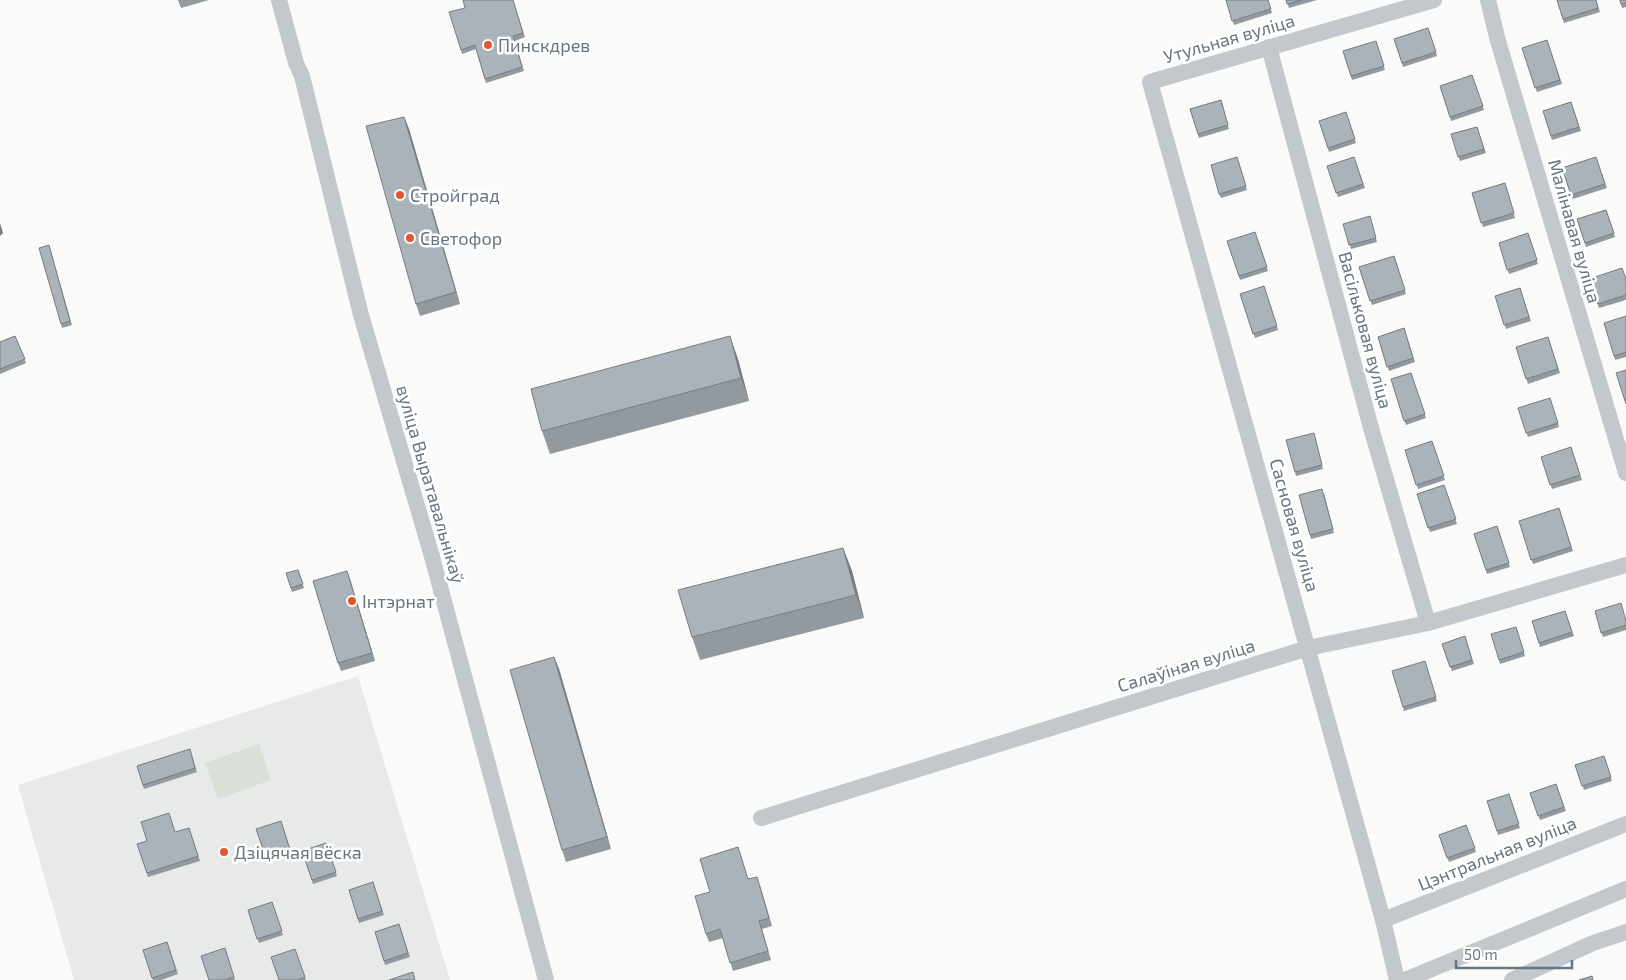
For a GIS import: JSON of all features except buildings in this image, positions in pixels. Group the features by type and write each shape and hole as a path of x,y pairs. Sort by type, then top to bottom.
{"street":[{"name":"вуліца Выратавальнікаў","path":"278,0 296,63 302,76 361,315 429,543 546,980"},
{"name":"Утульная вуліца","path":"1150,82 1434,0"},
{"name":"Малінавая вуліца","path":"1488,0 1498,41 1626,473"},
{"name":"Васільковая вуліца","path":"1269,47 1371,428 1428,623"},
{"name":"Сасновая вуліца","path":"1150,82 1383,920 1397,980"},
{"name":"Салаўіная вуліца","path":"761,818 1308,648 1428,623 1626,565"},
{"name":"Цэнтральная вуліца","path":"1383,920 1626,824"},
{"path":"1405,980 1626,889"},
{"path":"1512,980 1593,943 1626,932"}],"shaded area":[{"name":"Дзіцячая вёска","path":"358,676 450,980 74,980 18,785"},
{"path":"259,744 271,780 218,799 205,763"}],"place":[{"name":"Пинскдрев","path":"488,45"},
{"name":"Стройград","path":"400,195"},
{"name":"Светофор","path":"410,238"},
{"name":"Інтэрнат","path":"352,601"},
{"name":"Дзіцячая вёска","path":"224,852"}]}
